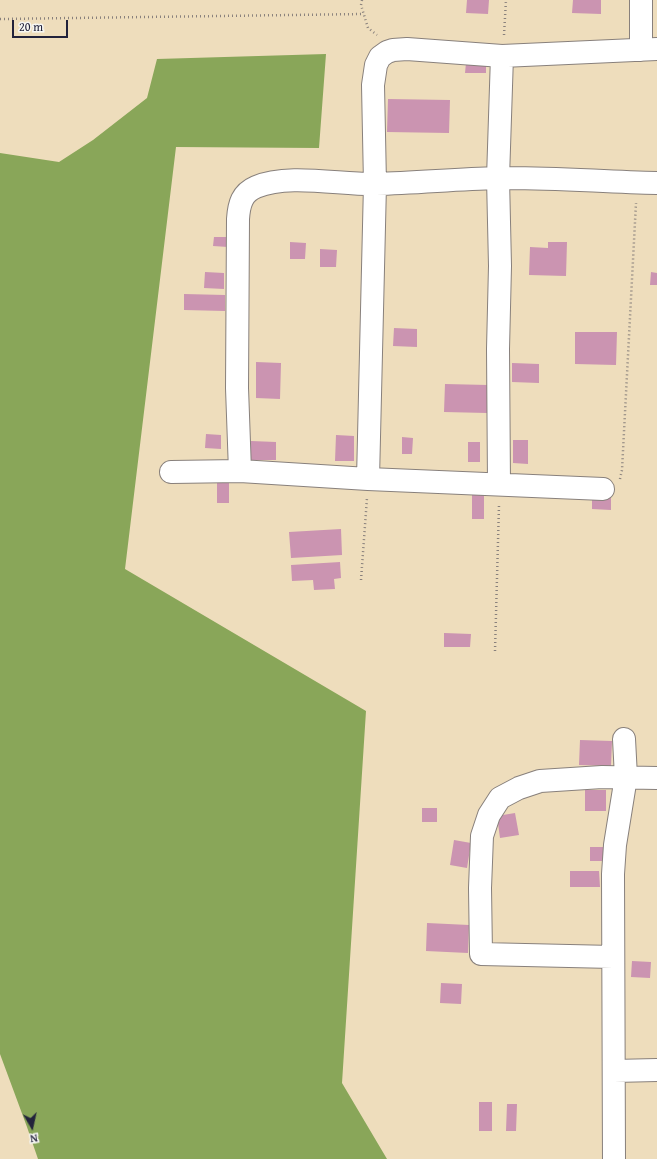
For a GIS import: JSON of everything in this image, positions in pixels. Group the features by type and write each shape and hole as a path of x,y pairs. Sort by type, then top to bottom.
{"street":[{"path":"368,479 375,184 373,85 376,65 380,57 387,52 398,49 416,49 502,56 649,50 641,0"},
{"path":"500,484 498,349 500,266 498,178 502,56"},
{"path":"240,471 237,388 238,219 242,199 255,187 281,181 303,180 375,184 498,178 647,182"},
{"path":"171,472 240,471 368,479 603,489"},
{"path":"614,1159 613,874 615,845 626,777 624,739"},
{"path":"613,957 481,954 480,888 482,836 489,815 500,798 519,788 540,781 626,777 657,778"},
{"path":"614,1071 657,1070"}],"path":[{"path":"362,0 361,5 368,28 398,49"},
{"path":"502,56 506,0"},
{"path":"0,19 364,14"},
{"path":"603,489 616,487 619,483 622,470 647,182"},
{"path":"361,580 368,479"},
{"path":"495,651 500,484"}],"green space":[{"path":"326,54 319,148 176,147 125,569 366,711 342,1083 387,1159 38,1159 0,1054 0,153 59,162 93,140 147,98 157,59"}],"building":[{"path":"467,0 489,0 488,14 466,13"},
{"path":"573,0 601,0 601,14 572,13"},
{"path":"466,63 486,63 486,73 465,73"},
{"path":"388,99 450,100 449,133 387,132"},
{"path":"214,237 229,237 228,247 213,246"},
{"path":"290,242 306,243 305,259 290,259"},
{"path":"548,242 567,242 566,276 529,275 530,247 548,248"},
{"path":"320,249 337,250 336,267 320,267"},
{"path":"205,272 224,273 224,289 204,288"},
{"path":"651,272 657,273 657,285 650,285"},
{"path":"184,294 225,295 225,311 184,310"},
{"path":"394,328 417,329 417,347 393,346"},
{"path":"575,332 617,332 616,365 575,364"},
{"path":"256,362 281,363 280,399 256,398"},
{"path":"512,363 539,364 539,383 512,382"},
{"path":"445,384 488,385 487,413 444,412"},
{"path":"206,434 221,435 221,449 205,448"},
{"path":"336,435 354,436 354,461 335,461"},
{"path":"402,437 413,438 412,454 402,454"},
{"path":"513,440 528,440 528,464 513,463"},
{"path":"251,441 276,442 276,460 251,460"},
{"path":"468,442 480,442 480,462 468,462"},
{"path":"217,480 229,480 229,503 217,503"},
{"path":"472,495 484,495 484,519 472,519"},
{"path":"592,495 611,496 611,510 592,509"},
{"path":"341,529 342,555 291,558 289,532"},
{"path":"340,562 341,578 334,579 335,589 314,590 313,580 292,581 291,565"},
{"path":"444,633 471,634 470,647 444,647"},
{"path":"580,740 612,741 611,766 579,765"},
{"path":"585,790 606,790 606,811 585,811"},
{"path":"422,808 437,808 437,822 422,822"},
{"path":"515,813 519,835 500,838 497,816"},
{"path":"454,840 471,843 467,868 450,865"},
{"path":"590,847 603,847 603,861 590,861"},
{"path":"570,871 599,871 600,887 570,887"},
{"path":"427,923 469,925 468,953 426,951"},
{"path":"632,961 651,962 650,978 631,977"},
{"path":"441,983 462,984 461,1004 440,1003"},
{"path":"479,1102 492,1102 492,1131 479,1131"},
{"path":"507,1104 517,1104 516,1131 506,1131"}]}
